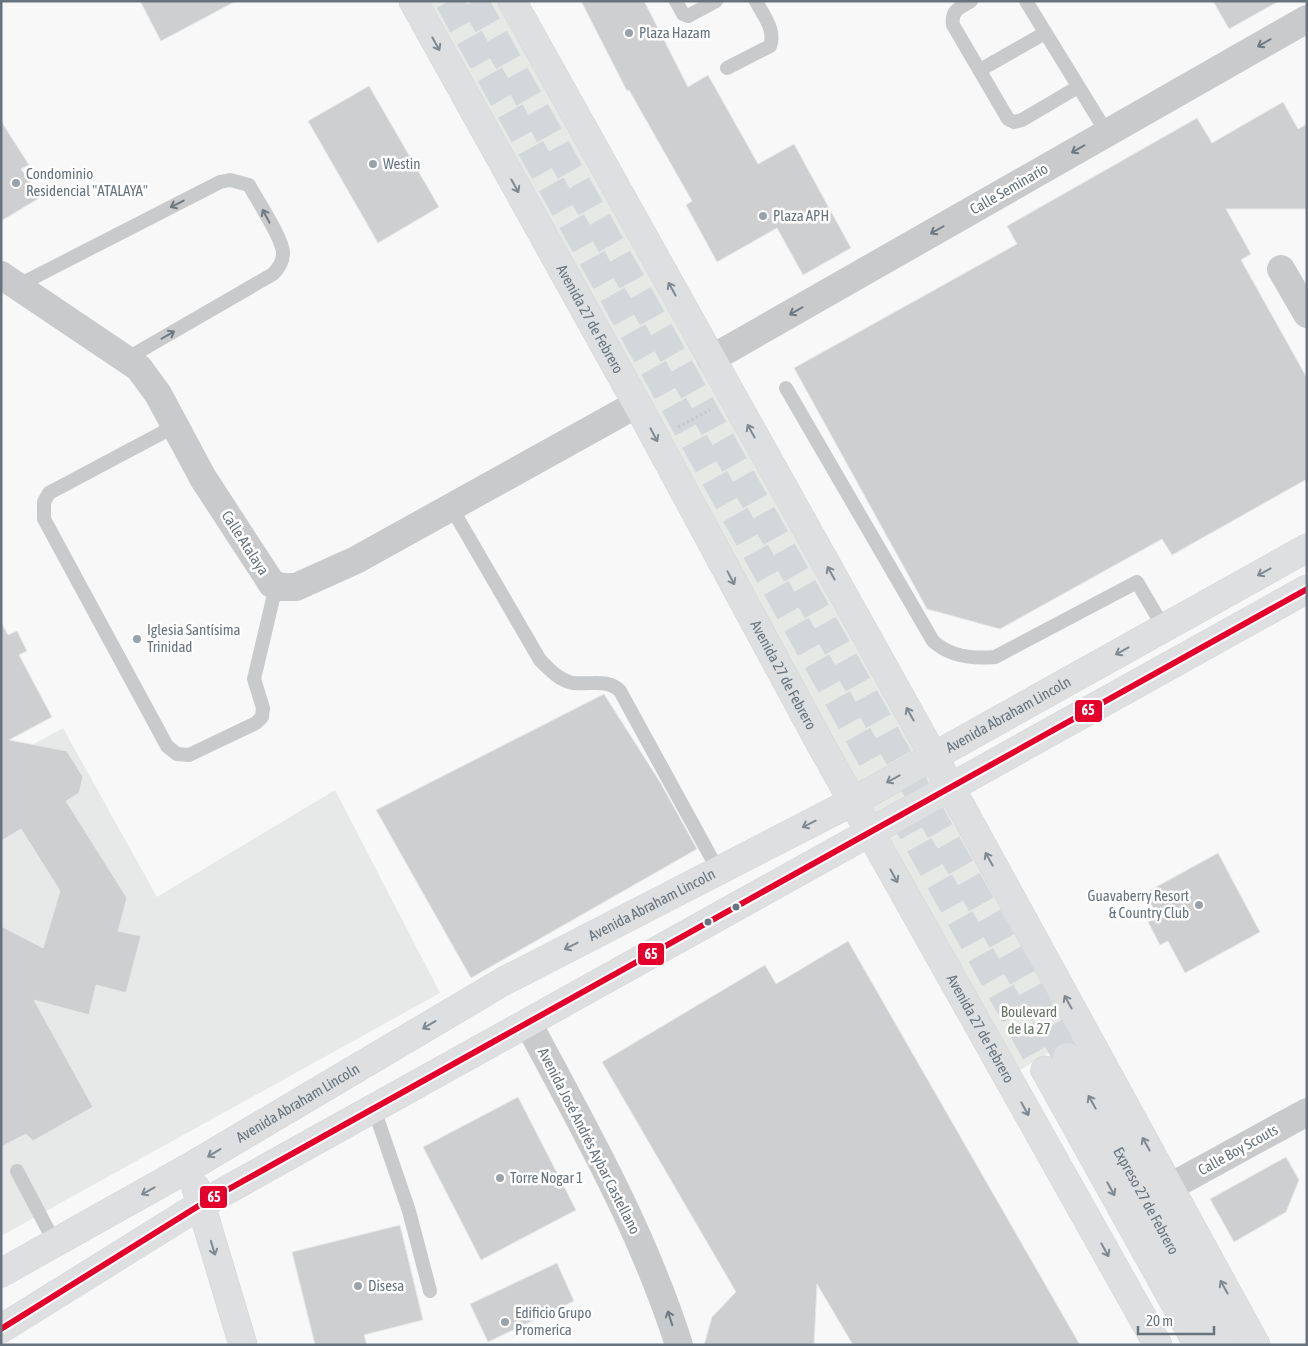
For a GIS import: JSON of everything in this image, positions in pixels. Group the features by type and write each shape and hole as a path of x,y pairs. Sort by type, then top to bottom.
{"main road":[{"name":"Avenida 27 de Febrero","path":"412,1 637,404 852,802 1158,1345"},
{"path":"512,1 934,757 1256,1345"},
{"name":"Avenida Abraham Lincoln","path":"1,1273 190,1167 504,981 852,802 1307,548"},
{"path":"6,1328 200,1205 870,834 1307,589"},
{"name":"Expreso 27 de Febrero","path":"1198,1345 1056,1064 1225,1345"},
{"path":"190,1167 243,1345"}],"street":[{"name":"Calle Seminario","path":"711,359 1307,19"},
{"path":"1281,269 1307,314"},
{"name":"Calle Atalaya","path":"9,280 139,368 158,394 203,478 272,584 276,586 296,587 356,560 637,404"},
{"name":"Avenida José Andrés Aybar Castellano","path":"528,1024 615,1185 662,1291 679,1345"},
{"name":"Calle Boy Scouts","path":"1170,1187 1307,1112"}],"lane":[{"path":"676,1 683,14 688,16 716,1"},
{"path":"727,68 770,46 773,38 771,30 756,1"},
{"path":"971,1 954,10 952,16 953,25 1008,119 1014,122 1022,120 1078,87"},
{"path":"1026,1 1107,133"},
{"path":"980,70 1045,33"},
{"path":"9,280 220,182 230,180 249,185 282,247 282,262 278,269 273,274 126,359"},
{"path":"786,388 933,641 943,650 978,658 994,657 1137,582 1164,628"},
{"path":"175,426 49,494 42,510 44,519 167,746 177,754 189,755 256,723 262,717 263,708 254,679 276,586"},
{"path":"451,508 540,660 561,678 572,682 608,683 620,690 718,870"},
{"path":"374,1109 409,1211 430,1291"},
{"path":"17,1171 55,1243"}],"path":[{"path":"656,439 733,398"}],"shaded area":[{"path":"63,728 157,897 335,790 440,993 1,1236 1,762"}],"green space":[{"name":"Boulevard de la 27","path":"422,1 501,1 1078,1035 1017,1072"}],"building":[{"path":"140,1 236,1 161,41"},
{"path":"581,1 644,1 688,87 708,75 758,164 794,144 851,248 803,275 777,228 717,262 686,205 692,201 629,90 627,91"},
{"path":"1213,1 1279,1 1229,29"},
{"name":"Westin","path":"369,86 439,207 378,243 308,121"},
{"path":"1283,102 1298,129 1307,124 1307,209 1226,209 1251,254 1241,260 1307,378 1307,479 1172,555 1162,539 1000,629 927,609 794,368 1017,244 1007,226 1197,118 1212,143"},
{"name":"Condominio Residencial \"ATALAYA\"","path":"1,121 29,165 21,169 41,197 1,221"},
{"path":"1,622 8,635 17,631 27,651 19,655 52,717 9,740 67,751 83,777 79,793 66,801 127,898 118,931 141,936 126,993 96,985 89,1015 34,1000 93,1107 33,1141 26,1134 1,1147 1,926 43,948 60,891 21,829 1,841"},
{"path":"604,694 660,782 697,849 471,978 376,810"},
{"name":"Guavaberry Resort & Country Club","path":"1218,853 1260,932 1185,973 1168,941 1160,945 1148,922 1158,917 1145,893"},
{"path":"848,941 1080,1345 853,1345 817,1284 814,1345 704,1345 712,1317 736,1292 602,1062 765,965 776,984"},
{"name":"Torre Nogar 1","path":"518,1097 576,1210 481,1260 423,1147"},
{"path":"1286,1157 1299,1180 1286,1212 1234,1242 1210,1199"},
{"name":"Disesa","path":"400,1225 423,1320 364,1335 367,1345 315,1345 292,1252"},
{"name":"Edificio Grupo Promerica","path":"557,1263 574,1301 488,1342 470,1304"}],"tunnel":[{"path":"449,1 1045,1070"},
{"path":"474,1 1067,1057"}],"transit line":[{"name":"65","path":"1,1329 200,1205 1307,589"}],"place":[{"name":"Plaza Hazam","path":"629,33"},
{"name":"Westin","path":"373,164"},
{"name":"Condominio Residencial \"ATALAYA\"","path":"16,183"},
{"name":"Plaza APH","path":"763,216"},
{"name":"Iglesia Santísima Trinidad","path":"137,639"},
{"name":"Guavaberry Resort & Country Club","path":"1199,905"},
{"name":"Torre Nogar 1","path":"500,1178"},
{"name":"Disesa","path":"358,1286"},
{"name":"Edificio Grupo Promerica","path":"505,1322"}]}
